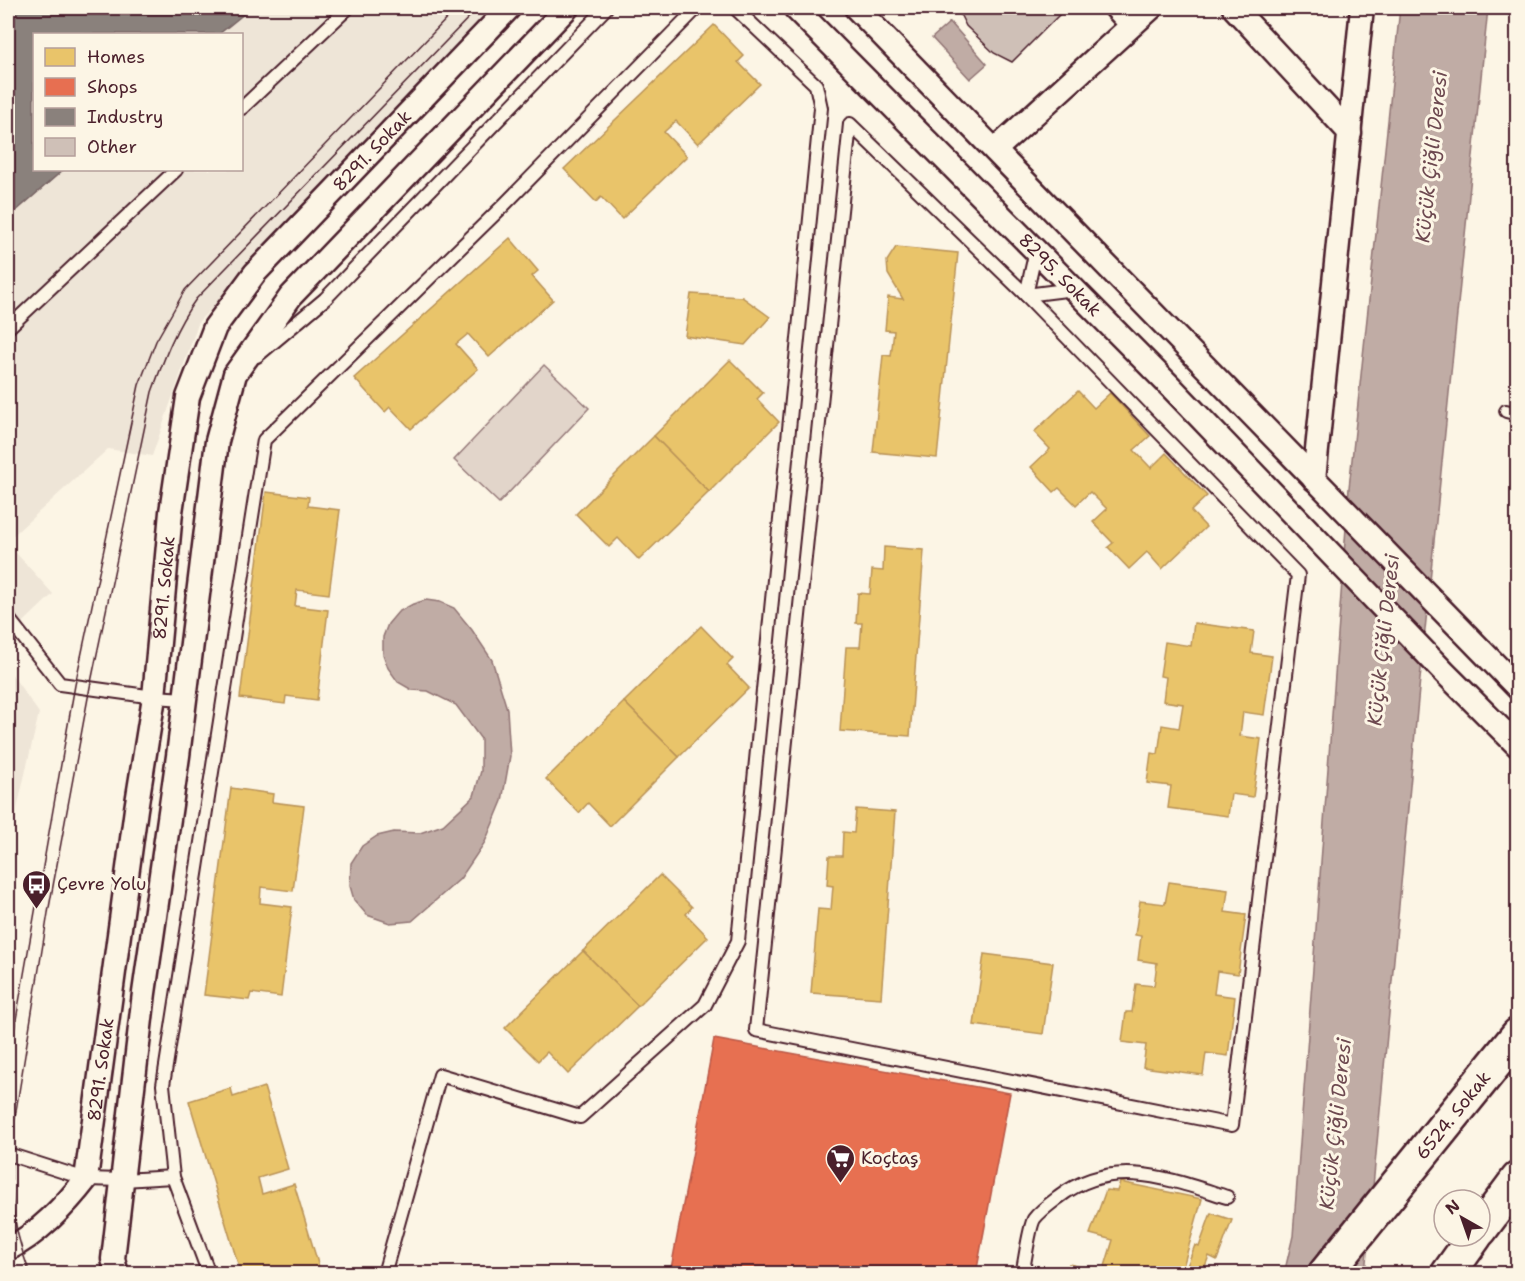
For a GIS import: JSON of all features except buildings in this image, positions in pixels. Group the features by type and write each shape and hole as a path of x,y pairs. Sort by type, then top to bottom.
{"street":[{"name":"8291. Sokak","path":"8,1249 19,1244 68,1203 86,1179 136,809 154,697 171,512 188,397 215,327 255,273 509,8"},
{"name":"8291. Sokak","path":"117,1274 113,1259 144,993 218,441 235,374 291,296 567,8"},
{"name":"8295. Sokak","path":"795,8 1170,386 1518,746"},
{"path":"856,8 1518,688"},
{"path":"1116,8 1132,25"},
{"path":"995,150 1151,8"},
{"path":"1234,8 1350,133"},
{"path":"1314,479 1362,8"},
{"name":"6524. Sokak","path":"1325,1274 1409,1167 1518,1035"},
{"path":"1492,1214 1518,1179"},
{"path":"1448,1274 1466,1248"}],"lane":[{"path":"243,107 348,8"},
{"path":"235,374 325,299 606,8"},
{"path":"209,1274 173,1177 163,1085 264,440 504,205 697,8"},
{"path":"384,1274 440,1075 580,1117 705,1005 738,941 821,108 816,85 735,8"},
{"path":"850,124 1026,295 1298,575 1232,1125 756,1030 850,124"},
{"path":"8,328 175,171"},
{"path":"1026,295 1036,250"},
{"path":"1026,295 1074,289"},
{"path":"8,618 60,684 185,699"},
{"path":"8,1154 86,1179 123,1180 173,1177"},
{"path":"1022,1274 1034,1220 1067,1191 1092,1179 1130,1173 1150,1175 1227,1197"}],"shaded area":[{"path":"8,8 502,8 199,321 152,456 108,449 8,540"},
{"path":"544,365 589,408 499,503 454,460"},
{"path":"8,544 53,594 8,637"},
{"path":"8,669 39,713 8,848"}],"water":[{"name":"Küçük Çiğli Deresi","path":"1400,8 1488,8 1419,689 1365,1273 1284,1274 1293,1236 1349,488"},
{"path":"950,22 987,64 970,79 932,38"},
{"path":"426,600 440,602 454,608 492,660 507,709 510,756 502,801 485,842 460,879 412,921 390,923 367,915 354,900 350,886 351,863 362,846 377,836 394,832 420,833 443,825 474,796 481,771 481,739 456,705 428,691 412,690 398,682 388,668 383,654 383,637 388,624 398,612"}],"tram line":[{"path":"8,1065 75,685 139,385 156,341 185,290 457,8"},
{"path":"30,1274 18,1236 12,1200 11,1163 14,1123 48,913 90,687 152,392 176,332 196,299 478,8"}],"place":[{"name":"Çevre Yolu","path":"36,910"},
{"name":"Koçtaş","path":"840,1184"}]}
